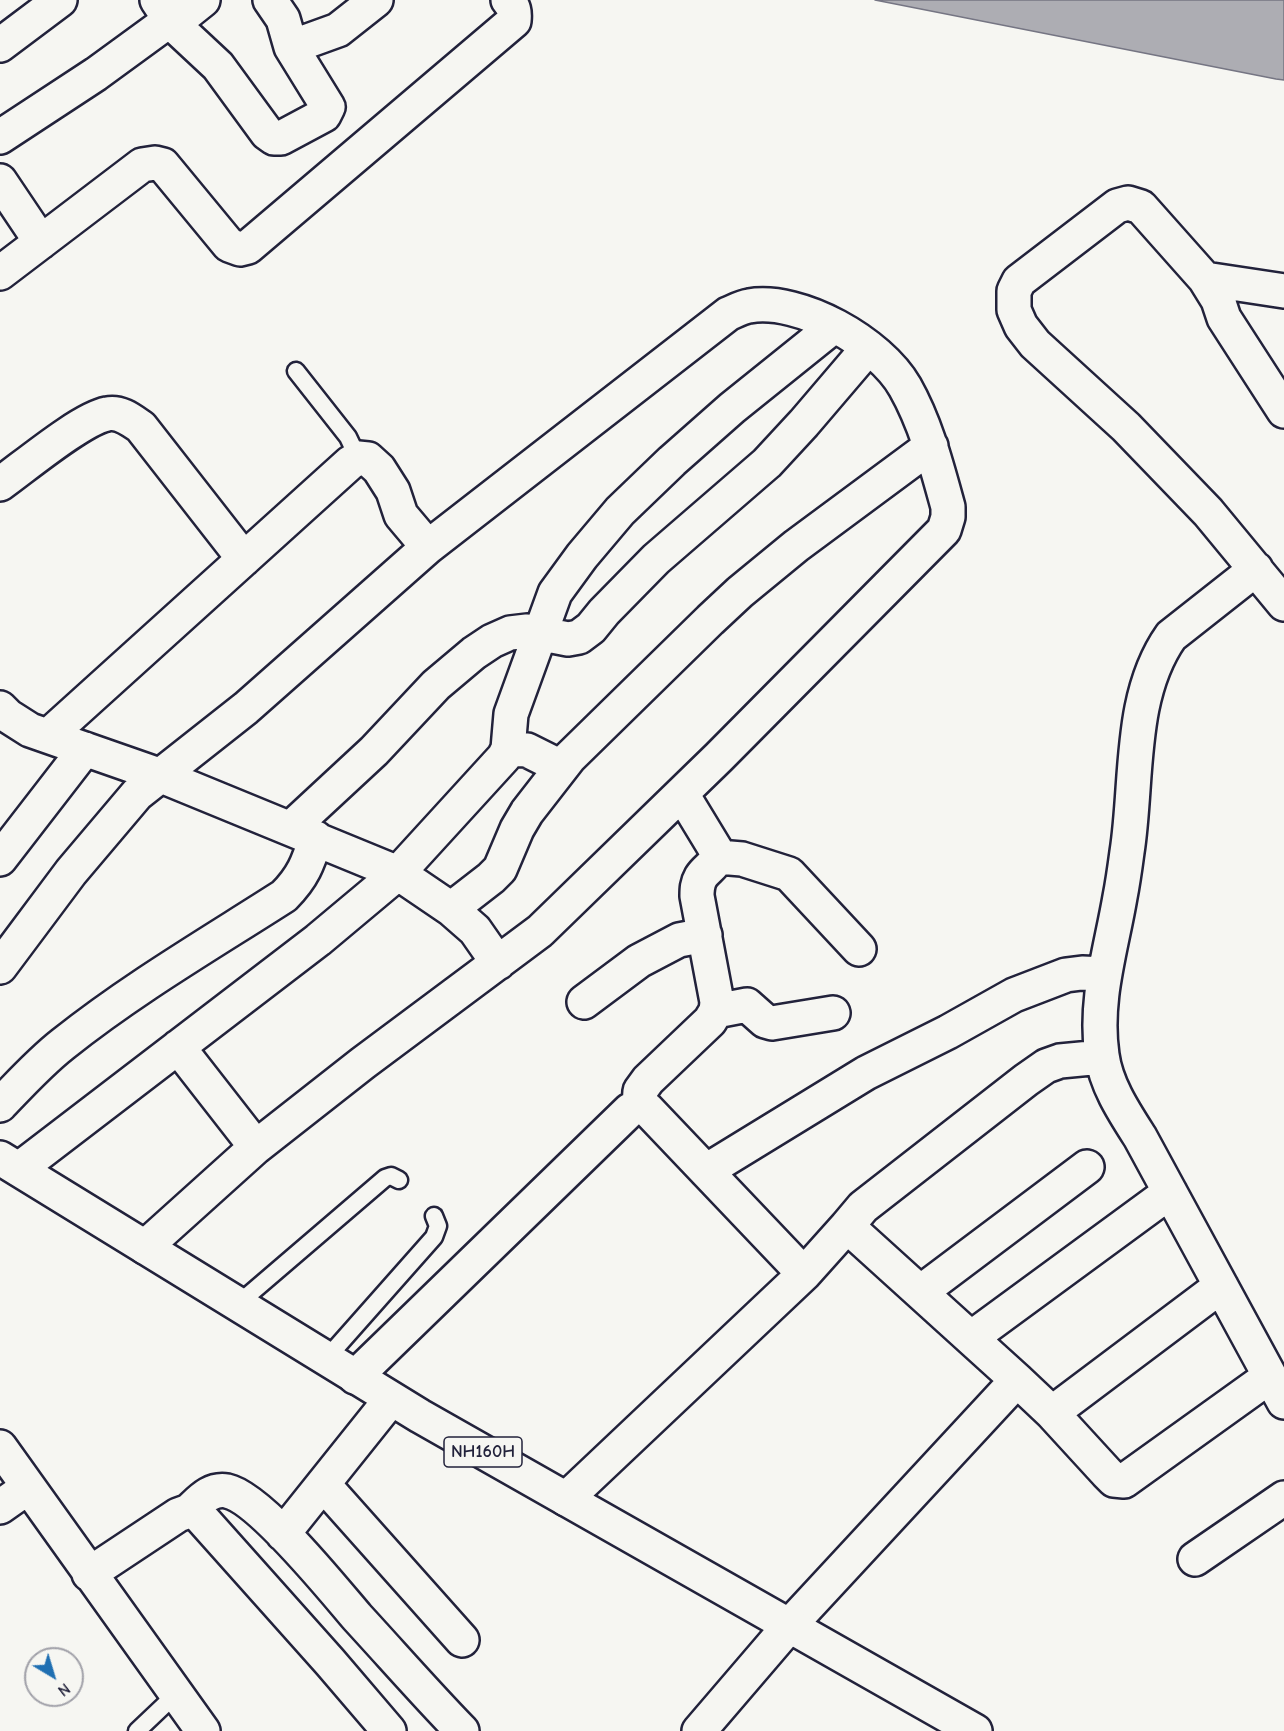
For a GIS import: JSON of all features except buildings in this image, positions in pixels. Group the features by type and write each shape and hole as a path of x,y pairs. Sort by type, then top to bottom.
{"main road":[{"path":"0,45 60,0"},
{"path":"0,137 96,74 167,15 203,0"},
{"path":"167,15 218,66 267,133 274,138 281,138 324,116 328,107 291,47 283,19 270,0"},
{"path":"291,47 338,30 376,0"},
{"path":"0,273 142,165 155,163 163,165 230,245 240,249 248,247 514,21 513,5 508,0"},
{"path":"3,191 41,242"},
{"path":"1284,411 1224,318 1218,300 1205,279 1142,207 1128,203 1117,206 1019,281 1014,291 1014,310 1021,326 1035,344 1126,427 1208,512 1284,604"},
{"path":"1205,279 1284,291"},
{"path":"0,967 71,872 137,794 246,708 428,547 728,314 749,306 790,307 820,317 868,348 888,365 905,386 931,446 948,507 944,530 681,794 540,931 363,1063 256,1147 145,1247"},
{"path":"10,1163 178,1047 318,940 398,873 504,757 508,749 512,714 555,593 582,556 620,511 732,408 834,326"},
{"path":"0,1105 61,1046 111,1009 145,984 284,896 306,869 304,833 374,751 436,685 474,652 510,633 527,631 568,639 579,637 591,628 603,612 656,559 767,463 868,348"},
{"path":"0,484 81,426 108,414 125,416 141,427 244,559"},
{"path":"451,909 500,869 517,829 561,767 576,750 740,592 796,546 931,446"},
{"path":"48,736 358,458 368,459 379,469 393,491 401,515 428,547"},
{"path":"847,1226 1052,1413 1114,1480 1124,1481 1277,1390 1170,1192 1115,1096 1102,1057 1100,1020 1107,956 1120,899 1130,831 1137,732 1154,670 1162,648 1171,636 1256,569"},
{"path":"0,708 30,730 159,775 398,873 451,909 475,930 498,963"},
{"path":"0,859 85,749"},
{"path":"508,749 527,750 561,767"},
{"path":"639,1106 640,1091 648,1080 710,1021 716,1011 717,1002 698,896 698,884 702,875 716,862 718,857 716,850 681,794"},
{"path":"718,857 742,859 789,874 859,949"},
{"path":"584,1002 639,961 679,940 705,935"},
{"path":"706,1172 858,1077 948,1032 1014,994 1066,975 1105,974"},
{"path":"716,1011 747,1005 765,1021 772,1023 833,1013"},
{"path":"178,1047 256,1147"},
{"path":"566,1499 804,1274 863,1208 1046,1066 1060,1061 1102,1057"},
{"path":"355,1377 630,1110 639,1106 647,1109 804,1274"},
{"name":"NH160H","path":"10,1163 391,1399 963,1728"},
{"path":"922,1292 1087,1167"},
{"path":"971,1338 1170,1192"},
{"path":"1052,1413 1221,1286"},
{"path":"699,1731 789,1626 1017,1380"},
{"path":"283,1534 391,1399"},
{"path":"0,1447 202,1731"},
{"path":"323,1484 462,1640"},
{"path":"0,1507 27,1488"},
{"path":"89,1574 178,1515 189,1511 216,1490 229,1491 252,1505 283,1534 433,1702 462,1731"},
{"path":"1195,1559 1284,1498"},
{"path":"189,1511 197,1513 389,1731"}],"lane":[{"path":"296,371 348,437 358,458"},
{"path":"238,1304 385,1178 391,1176 399,1180"},
{"path":"326,1359 434,1237 438,1226 434,1216"},
{"path":"137,1731 175,1695"}],"shaded area":[{"path":"875,0 1284,0 1284,80 1276,79"}]}
